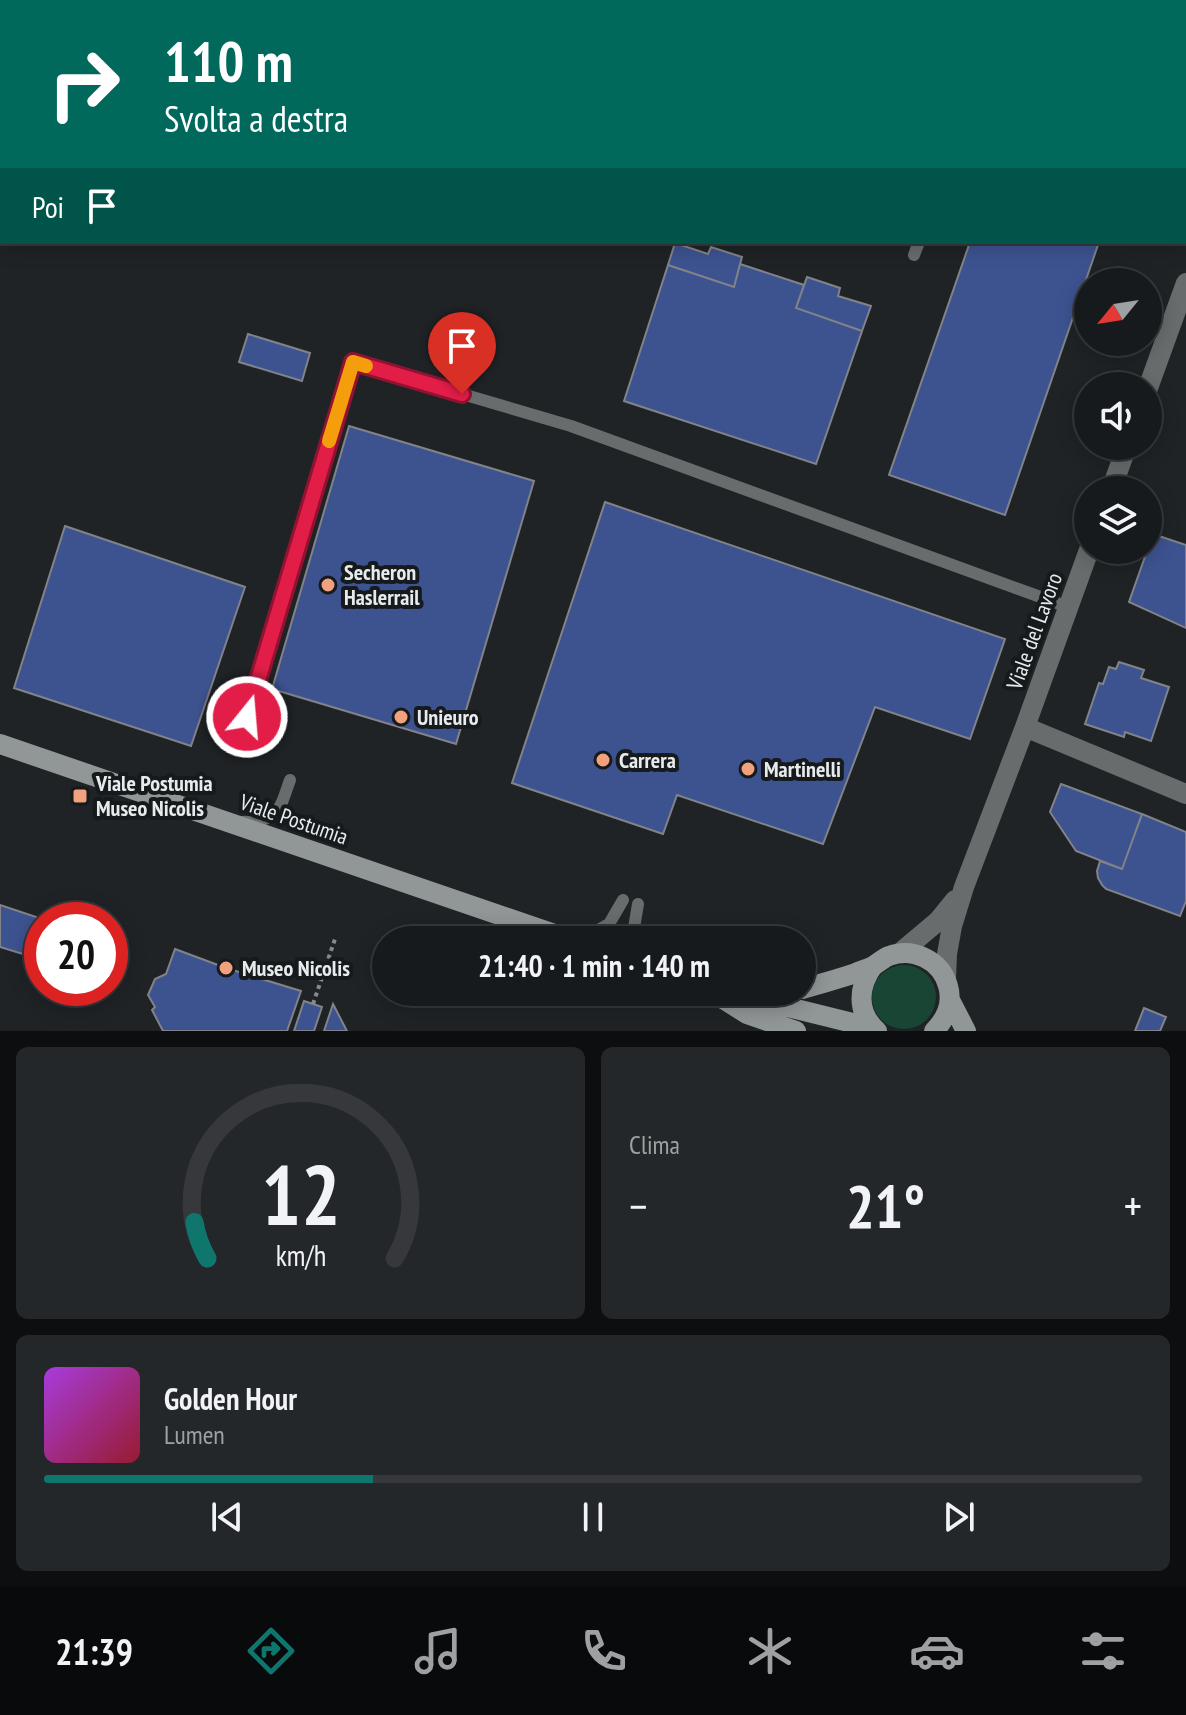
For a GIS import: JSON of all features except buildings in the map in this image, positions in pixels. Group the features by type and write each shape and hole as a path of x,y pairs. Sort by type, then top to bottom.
{"main road":[{"name":"Viale Postumia","path":"0,744 531,926"},
{"path":"816,986 835,981 900,953 929,959 946,979 950,1000 947,1013 934,1031"},
{"path":"873,966 861,990 861,1003 865,1016 875,1029"},
{"path":"950,1000 966,1031"},
{"path":"734,1006 747,1014 796,1031"},
{"path":"783,1006 875,1029"}],"street":[{"path":"1154,372 1186,283"},
{"name":"Viale del Lavoro","path":"946,979 952,926 964,887 1084,564"},
{"path":"1025,727 1186,794"},
{"name":"Viale del Lavoro","path":"900,953 938,921 964,887"}],"lane":[{"path":"247,717 353,362 571,426 1068,607"},
{"path":"229,822 269,818 279,811 290,780"},
{"path":"605,926 623,900"},
{"path":"634,926 638,904"}],"path":[{"path":"313,1004 336,936"}],"green space":[{"path":"898,965 910,965 927,974 934,985 934,1009 927,1020 910,1029 898,1029 886,1024 877,1015 872,1003 872,991 877,979 886,970"}],"slow traffic":[{"path":"329,441 353,362 366,366"}],"place":[{"name":"Secheron Haslerrail","path":"328,585"},
{"name":"Unieuro","path":"401,717"},
{"name":"Carrera","path":"603,760"},
{"name":"Martinelli","path":"748,769"},
{"name":"Viale Postumia Museo Nicolis","path":"80,796"},
{"name":"Museo Nicolis","path":"226,968"}],"route":[{"path":"247,717 353,362 462,394"}]}
